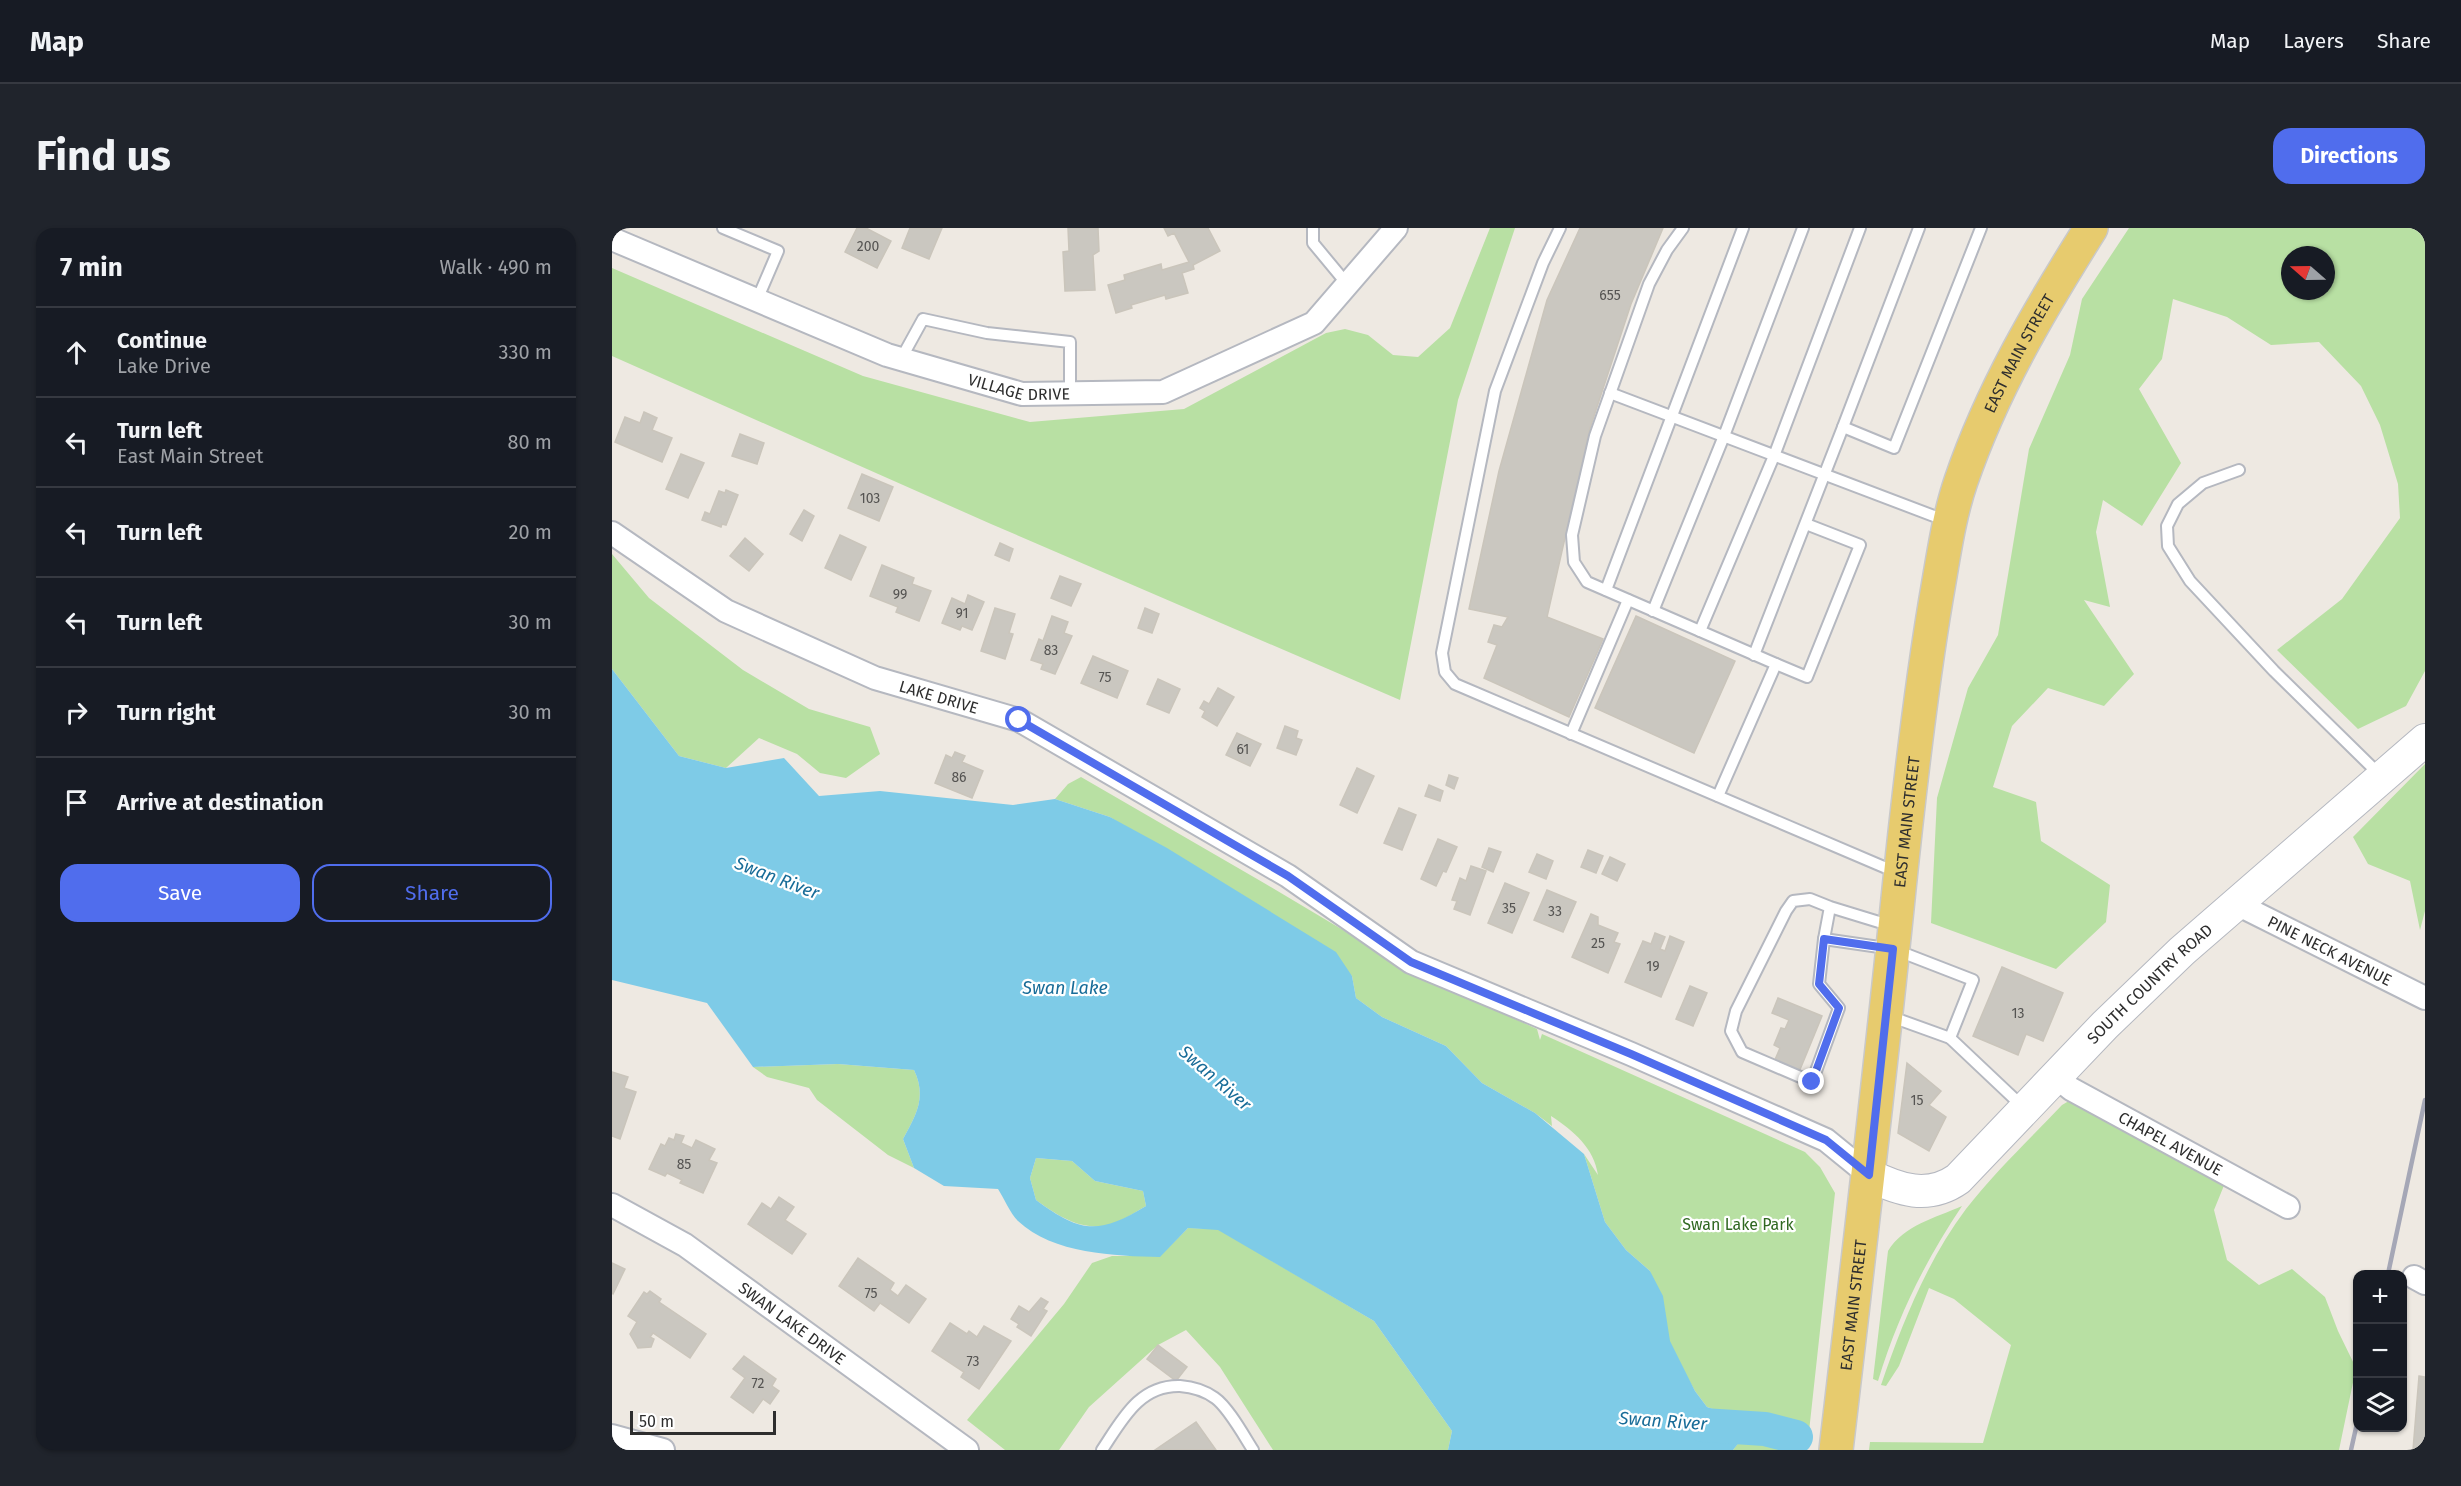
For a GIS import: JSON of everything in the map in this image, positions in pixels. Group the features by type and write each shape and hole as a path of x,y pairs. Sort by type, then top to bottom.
{"main road":[{"name":"EAST MAIN STREET","path":"1836,1450 1927,652 1950,522 1961,482 1991,405 2036,316 2091,228"},
{"name":"SOUTH COUNTRY ROAD","path":"1869,1175 1906,1190 1930,1191 1950,1185 1963,1175 2055,1076 2138,993 2235,903 2425,740"}],"street":[{"name":"VILLAGE DRIVE","path":"618,236 757,300 901,359 1022,394 1163,392 1314,323 1396,228"},
{"name":"LAKE DRIVE","path":"612,533 726,611 875,678 1019,720 1288,876 1411,962 1631,1054 1826,1140 1869,1175"},
{"name":"PINE NECK AVENUE","path":"2235,903 2425,998"},
{"name":"CHAPEL AVENUE","path":"2055,1076 2071,1089 2288,1207"},
{"name":"SWAN LAKE DRIVE","path":"612,1205 685,1245 968,1450"},
{"path":"612,1436 663,1450"}],"lane":[{"path":"723,228 778,251 757,300"},
{"path":"1313,228 1313,243 1347,284"},
{"path":"1560,228 1543,263 1495,391 1442,653 1445,672 1455,684 1901,874"},
{"path":"1683,228 1667,250 1649,284 1595,436 1572,535 1574,562 1587,582 1806,677 1860,545 1806,524"},
{"path":"1606,590 1743,228"},
{"path":"1653,611 1724,436 1803,228"},
{"path":"1700,631 1774,456 1860,228"},
{"path":"1754,655 1920,228"},
{"path":"1843,427 1894,448 1981,228"},
{"path":"901,359 923,319 987,333 1071,342 1070,393"},
{"path":"1610,393 1950,522"},
{"path":"2240,470 2203,483 2178,504 2167,526 2168,546 2190,581 2274,671 2382,776"},
{"path":"1571,734 1628,600"},
{"path":"1718,796 1776,664"},
{"path":"1830,907 1819,984 1839,1008 1812,1082 1742,1052 1731,1031 1736,1011 1793,901 1810,899 1830,907 1894,938 1973,980 1950,1038"},
{"path":"1824,939 1894,938"},
{"path":"1887,1015 1950,1038 2025,1108"},
{"path":"1102,1450 1127,1412 1146,1394 1169,1386 1193,1387 1217,1398 1253,1450"}],"green space":[{"path":"1490,228 1515,228 1458,400 1400,700 991,524 612,356 612,268 863,376 1030,422 1184,409 1326,333 1345,329 1368,335 1393,355 1418,357 1450,328"},
{"path":"2129,228 2425,228 2425,671 2406,706 2358,729 2277,650 2342,599 2400,518 2398,484 2380,425 2361,386 2319,342 2271,345 2227,317 2173,299 2162,359 2139,389 2181,463 2142,526 2103,500 2096,532 2110,607 2084,600 2134,674 2104,706 2048,688 2012,726 1993,787 2036,802 2041,841 2110,885 2106,922 2056,969 1931,923 1937,798 1968,688 1998,635 2029,449 2070,355 2082,299"},
{"path":"612,554 649,598 743,670 809,709 870,727 880,754 846,778 820,773 797,754 759,738 726,768 679,756 612,669"},
{"path":"2425,764 2425,911 2420,930 2410,881 2368,864 2353,837"},
{"name":"Swan Lake Park","path":"1081,777 1343,930 1390,962 1537,1029 1540,1040 1542,1034 1805,1152 1820,1167 1835,1193 1807,1450 1733,1450 1745,1434 1749,1439 1752,1436 1748,1418 1741,1419 1707,1407 1695,1391 1667,1341 1650,1271 1626,1250 1605,1222 1584,1154 1598,1175 1596,1165 1587,1148 1575,1134 1551,1116 1552,1126 1535,1113 1482,1083 1446,1046 1382,1017 1356,998 1352,976 1110,817 1055,799 1068,784"},
{"path":"838,1064 914,1070 920,1097 916,1114 903,1139 914,1168 888,1155 817,1100 809,1088 767,1077 753,1067"},
{"path":"2074,1098 2225,1183 2214,1210 2227,1260 2259,1285 2292,1269 2325,1297 2353,1362 2353,1382 2339,1450 1869,1450 1870,1442 1983,1443 2011,1345 1954,1299 1929,1288 1899,1366 1886,1386 1881,1385 1917,1294 1952,1229 1977,1195 2062,1105"},
{"path":"1036,1158 1072,1161 1095,1181 1143,1191 1146,1206 1121,1220 1106,1225 1084,1225 1064,1218 1036,1200 1030,1178"},
{"path":"1962,1206 1913,1290 1878,1381 1873,1379 1888,1251 1911,1228"},
{"path":"1188,1228 1218,1229 1374,1321 1452,1431 1448,1450 1273,1450 1220,1367 1186,1330 1158,1345 1089,1407 1059,1450 1005,1450 967,1420 1064,1304 1092,1263 1112,1256 1160,1256"}],"water":[{"name":"Swan Lake","path":"612,669 679,756 726,768 784,758 819,796 880,791 1013,805 1055,799 1110,817 1167,848 1336,952 1352,976 1356,998 1382,1017 1446,1046 1482,1083 1535,1113 1584,1154 1605,1222 1626,1250 1650,1271 1663,1296 1670,1341 1695,1391 1707,1407 1741,1419 1749,1430 1733,1450 1448,1450 1452,1431 1374,1321 1218,1230 1188,1228 1160,1257 1124,1256 1085,1251 1049,1240 1032,1232 1018,1221 998,1189 944,1186 914,1168 903,1139 916,1114 920,1097 914,1070 838,1064 753,1067 707,1003 612,980","holes":["1036,1158 1072,1161 1095,1181 1143,1191 1146,1206 1102,1226 1078,1224 1065,1219 1036,1200 1030,1178"]}],"building":[{"path":"857,228 866,228 891,241 877,268 845,252"},
{"path":"910,228 942,228 929,259 902,248"},
{"path":"1068,228 1098,228 1099,251 1093,255 1095,290 1065,291 1063,252 1069,251"},
{"path":"1164,228 1208,228 1220,251 1193,265 1194,269 1182,273 1188,293 1166,299 1165,295 1131,305 1132,308 1116,313 1108,285 1125,280 1124,275 1161,264 1162,270 1189,262 1174,233 1168,236"},
{"path":"1580,228 1663,228 1631,304 1590,428 1547,617 1603,639 1569,717 1484,678 1497,645 1488,642 1494,625 1502,627 1508,617 1469,609 1499,471 1547,300"},
{"path":"644,412 657,418 652,430 672,438 662,462 615,442 625,417 640,423"},
{"path":"740,434 764,443 757,464 732,456"},
{"path":"681,454 704,463 688,498 666,489"},
{"path":"862,474 893,487 879,521 848,508"},
{"path":"726,490 738,495 726,525 722,524 721,527 702,520 705,512 710,514 719,491 725,493"},
{"path":"804,510 814,516 802,541 790,534"},
{"path":"840,535 866,547 851,580 825,568"},
{"path":"745,538 763,554 749,571 730,556"},
{"path":"1000,543 1013,549 1009,561 995,555"},
{"path":"882,565 914,578 912,584 931,591 919,621 896,612 898,607 870,596"},
{"path":"1060,576 1081,584 1071,606 1051,598"},
{"path":"968,595 984,602 972,630 962,626 960,630 942,623 952,598 965,604"},
{"path":"995,608 1015,614 1009,633 1013,634 1005,659 981,651"},
{"path":"1145,608 1159,614 1152,633 1138,628"},
{"path":"1052,616 1068,622 1064,633 1072,636 1055,674 1041,669 1043,664 1031,660 1039,639 1043,641"},
{"path":"1636,616 1735,661 1694,753 1595,708"},
{"path":"1093,656 1128,671 1117,698 1081,683"},
{"path":"1158,679 1180,689 1169,713 1147,704"},
{"path":"1218,688 1234,697 1217,726 1202,717 1205,711 1200,708 1204,701 1209,704"},
{"path":"1285,726 1298,731 1296,738 1302,740 1296,755 1277,748"},
{"path":"1237,733 1261,744 1250,766 1226,755"},
{"path":"955,752 965,756 962,762 983,771 972,798 935,783 946,755 952,758"},
{"path":"1357,768 1374,776 1357,813 1340,805"},
{"path":"1449,775 1458,778 1454,789 1446,785"},
{"path":"1429,785 1443,791 1440,801 1425,796"},
{"path":"1399,808 1416,815 1402,850 1384,843"},
{"path":"1438,839 1457,847 1446,872 1443,871 1436,886 1421,879"},
{"path":"1489,848 1501,852 1493,872 1482,867"},
{"path":"1588,850 1603,856 1596,873 1581,867"},
{"path":"1537,854 1553,861 1546,879 1529,872"},
{"path":"1610,857 1625,864 1617,881 1602,874"},
{"path":"1471,866 1486,871 1470,915 1454,909 1457,901 1452,900 1460,878 1466,881"},
{"path":"1505,883 1529,893 1512,933 1488,923"},
{"path":"1547,890 1576,902 1563,932 1534,920"},
{"path":"1591,914 1598,917 1598,925 1618,933 1614,942 1620,944 1608,973 1572,957"},
{"path":"1655,933 1665,937 1660,949 1665,951 1670,936 1684,942 1661,997 1625,982 1643,941 1651,944"},
{"path":"2002,967 2063,993 2043,1041 2026,1034 2018,1055 1973,1036"},
{"path":"1690,986 1707,993 1693,1026 1676,1019"},
{"path":"1778,998 1822,1016 1799,1072 1774,1062 1780,1048 1774,1045 1781,1028 1785,1029 1789,1020 1772,1013"},
{"path":"1907,1063 1941,1091 1929,1105 1946,1117 1929,1151 1898,1133"},
{"path":"612,1072 628,1077 624,1088 636,1092 620,1139 612,1136"},
{"path":"676,1134 684,1136 681,1143 692,1148 696,1140 715,1149 709,1160 717,1163 703,1193 680,1183 682,1180 667,1173 665,1176 649,1169 661,1144 665,1146 669,1138 674,1140"},
{"path":"779,1197 794,1207 785,1220 806,1234 792,1254 748,1224 762,1203 771,1209"},
{"path":"858,1258 894,1283 890,1290 898,1296 906,1285 926,1299 909,1323 880,1303 874,1311 839,1286"},
{"path":"612,1263 625,1269 613,1294 612,1293"},
{"path":"650,1291 661,1299 659,1302 706,1334 690,1358 653,1333 650,1337 654,1339 651,1347 638,1348 630,1334 637,1322 628,1316 644,1292 647,1294"},
{"path":"1041,1298 1048,1302 1043,1309 1047,1311 1031,1336 1017,1327 1019,1324 1011,1319 1019,1306 1029,1312"},
{"path":"950,1323 967,1334 969,1331 977,1337 984,1326 1011,1341 979,1389 961,1377 964,1372 932,1351"},
{"path":"1158,1345 1187,1367 1176,1381 1147,1359"},
{"path":"744,1356 776,1379 772,1386 779,1391 770,1404 763,1399 753,1413 731,1397 745,1378 733,1369"},
{"path":"2419,1376 2425,1377 2425,1450 2413,1450"},
{"path":"1196,1422 1216,1450 1155,1450"}],"waterway":[{"name":"Swan River","path":"1703,1425 1765,1429 1796,1437"}],"railway":[{"path":"2389,1270 2425,1100"},
{"path":"2351,1450 2355,1432"}],"route":[{"path":"1019,720 1288,876 1411,962 1631,1054 1826,1140 1869,1175 1893,949 1824,939 1819,984 1839,1008 1812,1082"}]}
